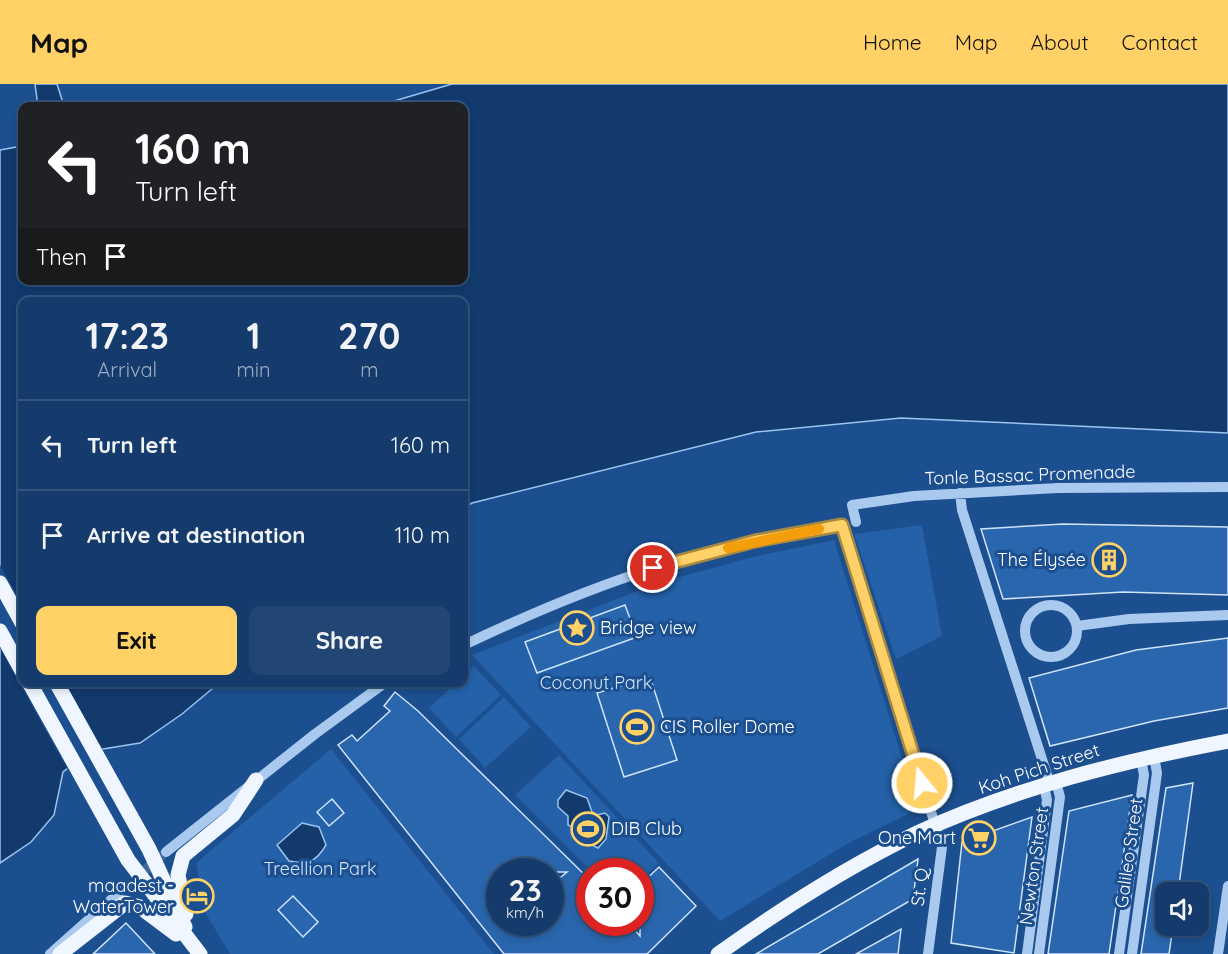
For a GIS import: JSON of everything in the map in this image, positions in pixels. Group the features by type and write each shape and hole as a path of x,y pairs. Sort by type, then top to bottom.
{"main road":[{"path":"0,583 18,616"},
{"path":"0,631 18,664"},
{"path":"32,687 120,846 147,888 196,950"},
{"path":"59,687 141,834 196,950"},
{"name":"Koh Pich Street","path":"718,954 844,871 936,826 1050,784 1148,757 1228,741"},
{"path":"196,950 178,875 181,862 187,852 233,815 256,780"},
{"path":"60,954 126,903 141,907 196,950"}],"street":[{"name":"Tonle Bassac Promenade","path":"855,522 852,505 960,493 1058,488 1228,487"},
{"path":"960,493 962,510 1050,784 1027,954"},
{"name":"St. Q","path":"468,643 507,625 653,568 755,541 842,525 942,847 928,954"},
{"path":"1047,605 1062,607 1068,611 1077,626 1074,645 1057,657 1042,656 1036,652 1025,636 1028,618 1040,607 1047,605"},
{"path":"1077,626 1129,619 1228,615"},
{"path":"1004,641 1025,636"},
{"path":"166,852 363,696 378,687"},
{"name":"Galileo Street","path":"1119,954 1148,757"},
{"name":"Galileo Street","path":"1132,954 1157,773 1148,757"},
{"name":"Newton Street","path":"1039,954 1060,797 1050,784"},
{"path":"1218,954 1228,886"},
{"path":"50,954 122,890"}],"green space":[{"path":"922,525 942,636 896,659 854,534"},
{"name":"Coconut Park","path":"834,540 918,809 847,844 720,921 472,655 661,582 757,556"},
{"path":"474,666 501,695 456,737 429,708 452,687 468,687 468,672"},
{"path":"504,697 531,727 485,768 459,739"},
{"name":"Treellion Park","path":"331,749 494,954 230,954 206,914 196,863"},
{"name":"DIB Club","path":"559,755 659,863 654,868 654,858 578,858 515,795"}],"shaded area":[{"path":"35,84 57,84 63,102 37,102"},
{"path":"452,84 1228,84 1228,433 901,418 756,432 468,506 468,297 18,297 18,687 214,687 182,714 140,743 103,749 80,759 63,772 54,815 31,842 0,863 0,150 18,147 18,285 468,285 468,102 391,102"},
{"path":"566,790 587,798 592,812 597,815 605,813 609,817 606,839 598,848 586,842 583,832 568,825 568,816 558,807 558,800"},
{"path":"302,823 319,827 326,845 311,861 301,863 289,861 277,845"}],"pier":[{"path":"0,565 18,598 18,680 0,648"},
{"path":"22,687 67,687 104,752 69,772"}],"building":[{"name":"The Élysée","path":"1063,524 1228,527 1228,595 1123,592 1003,599 981,529"},
{"path":"625,605 637,637 537,673 525,642"},
{"path":"1228,638 1228,708 1154,721 1050,746 1029,678 1136,650"},
{"name":"CIS Roller Dome","path":"650,677 677,760 624,777 597,693"},
{"path":"395,692 418,711 576,866 576,936 654,936 654,872 659,867 696,906 647,954 504,954 490,936 564,936 564,874 567,872 564,872 564,858 486,858 486,931 338,745 352,735 357,741 390,711 384,706"},
{"path":"1193,783 1179,882 1155,882 1155,936 1172,936 1169,954 1141,954 1166,788"},
{"path":"1132,795 1109,954 1048,954 1069,811"},
{"path":"332,799 344,813 329,826 317,812"},
{"path":"1032,817 1014,953 951,943 962,842"},
{"path":"918,859 913,899 818,954 756,954"},
{"path":"293,896 318,922 303,937 278,910"},
{"path":"126,923 155,954 93,954"},
{"path":"901,929 898,954 856,954"}],"tunnel":[{"path":"122,890 166,852"}],"slow traffic":[{"path":"728,548 819,529"}],"place":[{"name":"The Élysée","path":"1109,560"},
{"name":"Bridge view","path":"577,628"},
{"name":"CIS Roller Dome","path":"637,727"},
{"name":"DIB Club","path":"588,829"},
{"name":"One Mart","path":"979,838"},
{"name":"maadest - WaterTower","path":"197,896"}],"route":[{"path":"653,568 755,541 842,525 922,783"}]}
